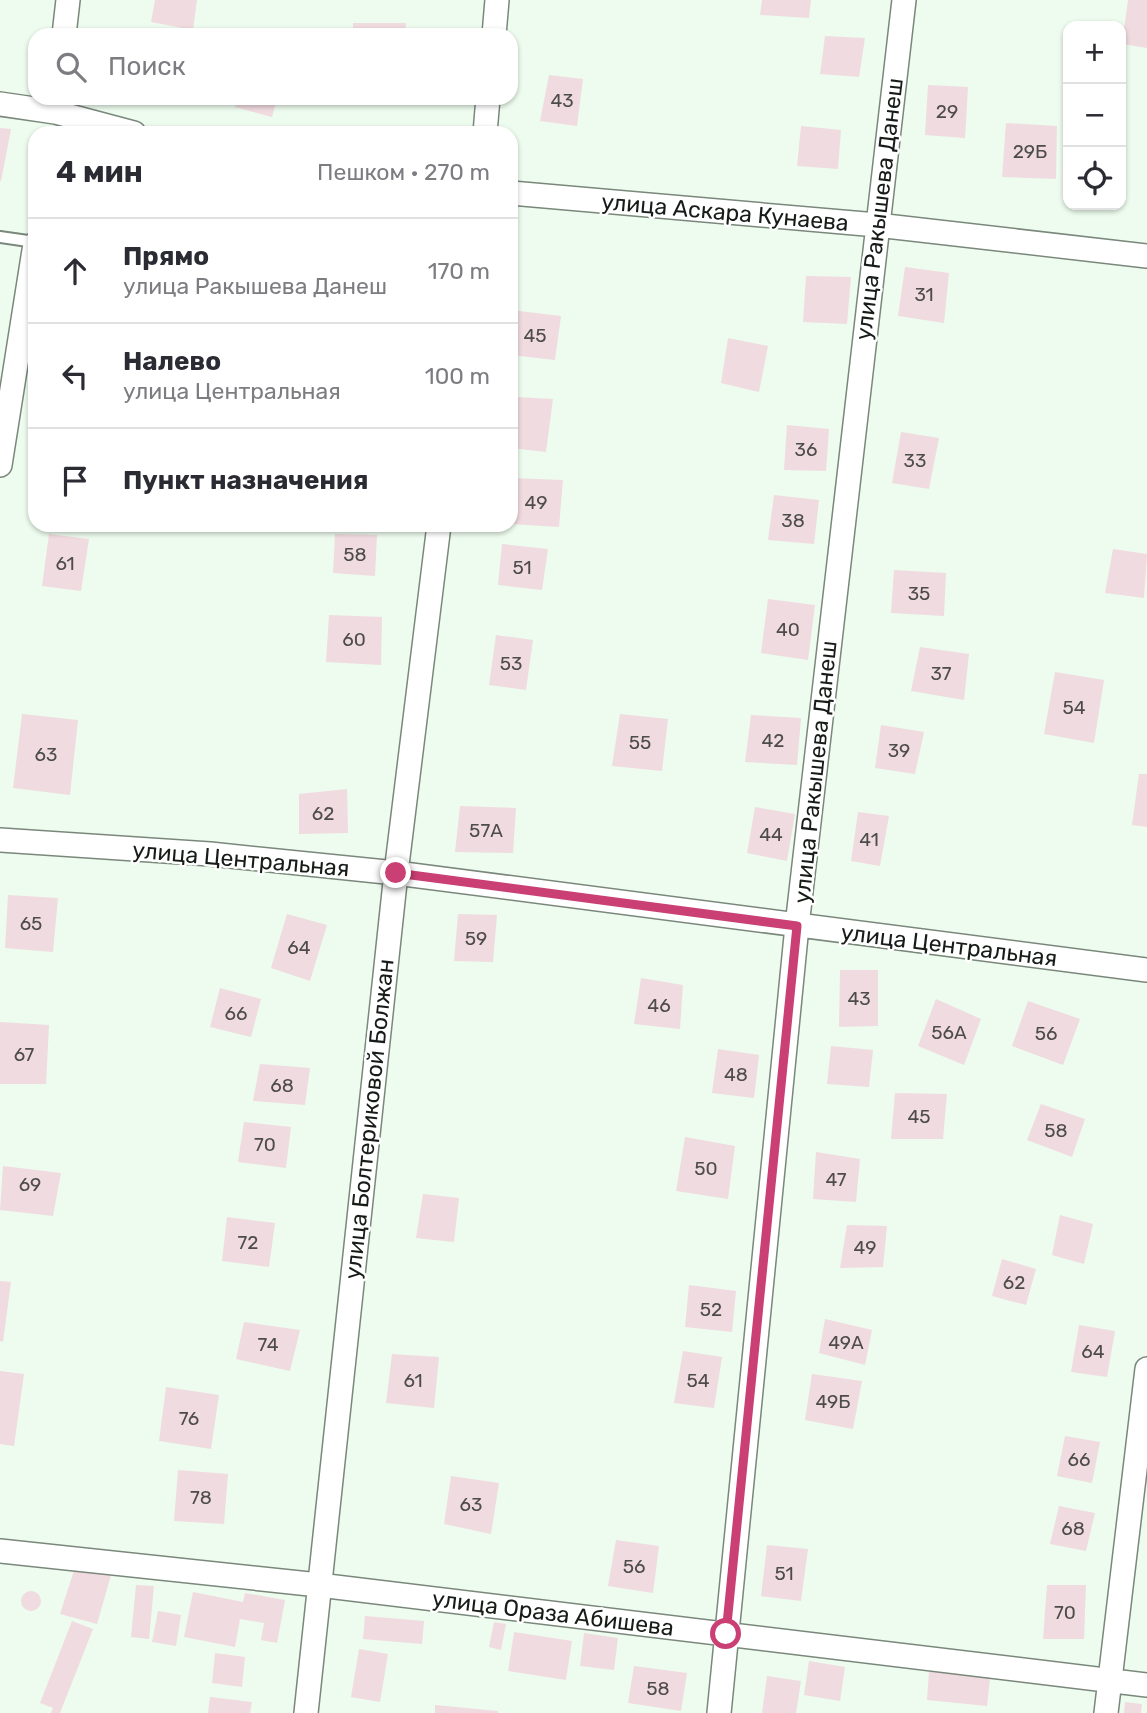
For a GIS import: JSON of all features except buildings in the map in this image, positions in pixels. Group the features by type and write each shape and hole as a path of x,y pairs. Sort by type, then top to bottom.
{"street":[{"path":"65,28 68,0"},
{"path":"495,28 498,0"},
{"name":"улица Ракышева Данеш","path":"719,1713 797,926 904,0"},
{"path":"0,104 105,126"},
{"path":"486,126 487,105"},
{"name":"улица Аскара Кунаева","path":"518,194 877,225 1147,256"},
{"path":"0,465 28,287"},
{"name":"улица Болтериковой Болжан","path":"306,1713 396,873 438,532"},
{"name":"улица Центральная","path":"0,840 210,854 396,873 1147,970"},
{"path":"1106,1713 1147,1369"},
{"name":"улица Ораза Абишева","path":"0,1551 319,1585 1147,1685"}],"lane":[{"path":"0,237 28,242"}],"route":[{"path":"396,873 797,926 726,1634"}]}
